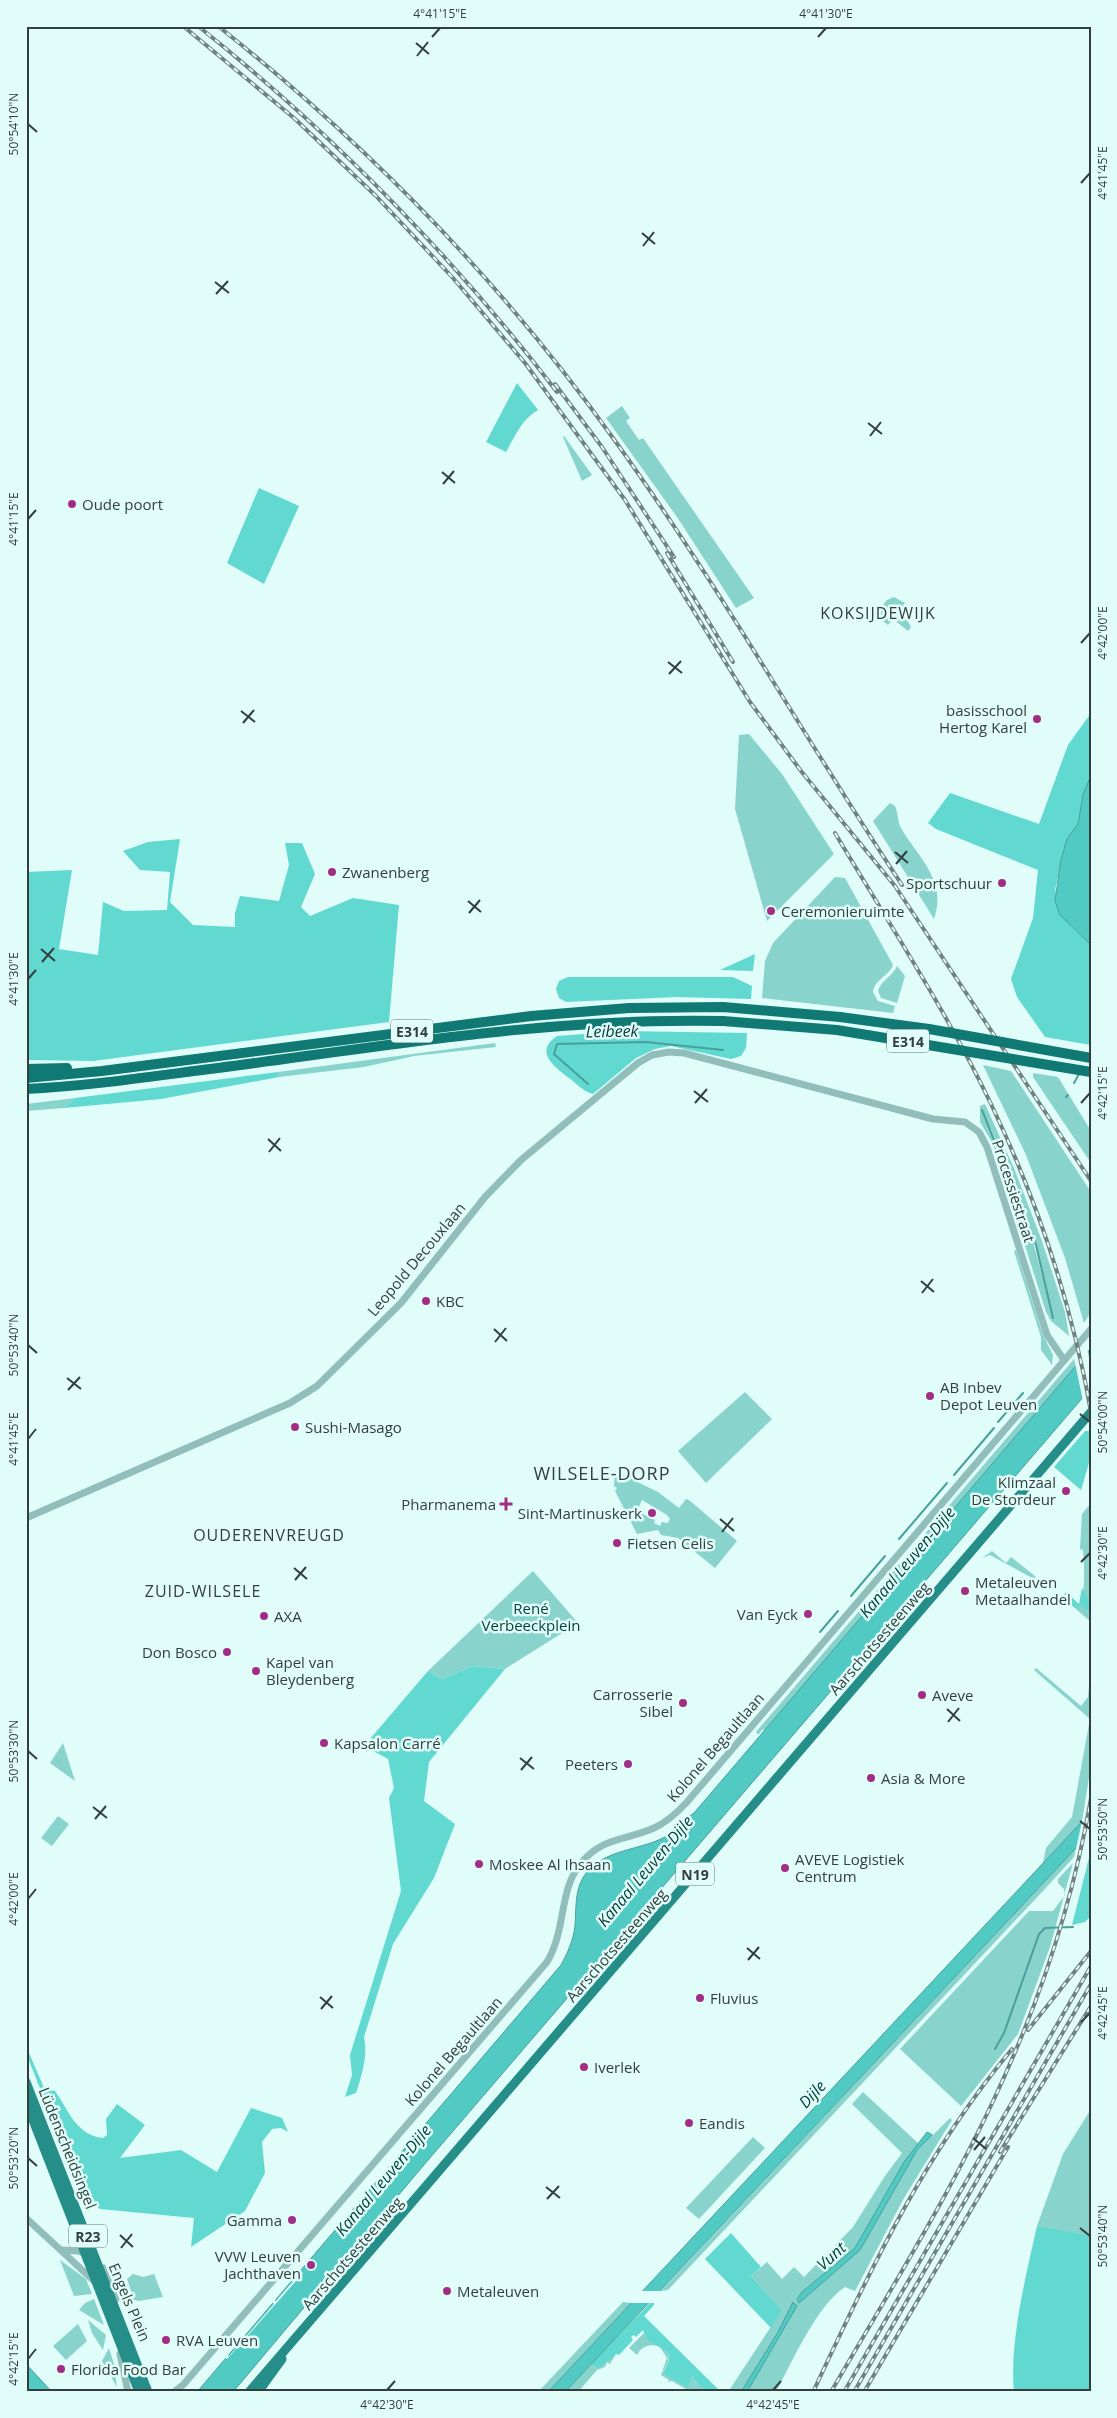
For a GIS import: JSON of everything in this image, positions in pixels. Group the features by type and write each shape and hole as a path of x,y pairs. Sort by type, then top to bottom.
{"highway":[{"name":"E314","path":"26,1078 102,1071 532,1016 629,1008 723,1007 850,1018 929,1029 1091,1058"},
{"name":"E314","path":"26,1089 114,1082 531,1028 627,1020 723,1021 838,1030 1091,1072"},
{"path":"26,1069 91,1067 102,1071"},
{"path":"26,1096 98,1088 114,1082"}],"main road":[{"name":"Aarschotsesteenweg","path":"249,2392 1091,1412"},
{"name":"Lüdenscheidsingel","path":"26,2082 34,2097 148,2392"},
{"name":"Lüdenscheidsingel","path":"26,2102 140,2392"},
{"name":"Aarschotsesteenweg","path":"258,2392 298,2336"}],"street":[{"name":"Leopold Decouxlaan","path":"26,1518 290,1403 317,1386 401,1303 497,1184 543,1141 638,1063 652,1055 669,1052 684,1053 759,1073"},
{"name":"Processiestraat","path":"759,1073 933,1119 965,1122 976,1128 987,1147 1047,1335 1064,1360"},
{"name":"Kolonel Begaultlaan","path":"174,2392 184,2385 547,1962 558,1940 568,1887 582,1862 606,1843 653,1828 681,1808 1090,1329"},
{"name":"Engels Plein","path":"26,2218 81,2267 97,2286 123,2364 128,2392"},
{"name":"Engels Plein","path":"61,2250 78,2251 93,2258 104,2270 136,2354 140,2392"},
{"path":"97,2286 102,2282 110,2282"},
{"path":"112,2327 119,2320 124,2321"}],"green space":[{"path":"622,406 630,418 626,421 639,440 643,438 754,598 736,608 677,517 606,418"},
{"path":"563,437 592,475 582,481"},
{"name":"KOKSIJDEWIJK","path":"894,597 905,603 901,609 911,627 908,631 893,619 888,625 878,617 881,613 878,611 887,600"},
{"path":"749,734 782,774 834,854 767,921 735,809 739,735"},
{"path":"890,803 895,806 901,828 929,870 934,881 937,905 934,919 873,821"},
{"path":"835,877 845,878 893,965 876,984 873,992 878,1001 895,1006 893,1013 762,998 765,961 773,943"},
{"path":"897,966 905,976 897,1003 881,998 878,991"},
{"path":"495,1043 496,1047 414,1056 364,1067 279,1077 278,1072"},
{"path":"983,1065 1011,1071 1091,1192 1091,1312 1084,1323 1065,1258 1026,1155"},
{"path":"1033,1073 1058,1077 1091,1131 1091,1163 1033,1077"},
{"path":"75,1098 64,1108 26,1111 26,1104"},
{"path":"985,1104 1014,1168 1042,1241 1065,1312 1069,1336 1051,1321 1046,1312 993,1144 980,1122 980,1106","holes":["982,1110 1001,1152 1034,1239 1054,1319 1032,1238"]},
{"path":"1016,1250 1043,1335 1053,1355 1052,1365 1041,1350 1041,1337 1014,1251"},
{"path":"1074,1359 1076,1367 764,1731 763,1729 758,1735 756,1732"},
{"path":"745,1392 772,1419 706,1483 678,1451"},
{"path":"615,1471 658,1492 679,1508 686,1499 689,1500 737,1541 715,1568 678,1538 661,1535 658,1530 637,1534 615,1491 617,1488 614,1486","holes":["642,1500 667,1515 670,1519 668,1523 662,1522 660,1526 654,1523 655,1520 637,1511"]},
{"path":"1091,1503 1091,1622 1076,1609 1082,1598 1084,1581 1083,1550 1080,1549 1082,1514"},
{"path":"992,1551 1006,1563 1011,1557 1035,1576 1036,1580 990,1555 982,1558"},
{"name":"René Verbeeckplein","path":"533,1571 578,1623 505,1669 473,1666 442,1679 428,1671"},
{"path":"1091,1662 1091,1765 1082,1822 1043,1863 1046,1848 1072,1817 1090,1719 1034,1670 1036,1668 1081,1706 1088,1697"},
{"path":"63,1743 75,1781 50,1763"},
{"path":"58,1816 69,1824 52,1846 41,1838"},
{"path":"1076,1848 1074,1857 1043,1891 668,2290 661,2291"},
{"path":"1073,1863 1065,1893 1058,1883 1058,1879"},
{"path":"1064,1897 1050,1947 1018,2034 961,2106 900,2049 1029,1911 1053,1911"},
{"path":"863,2092 919,2144 929,2132 933,2135 950,2118 952,2120 904,2198 855,2291 845,2287 825,2307 797,2350 776,2392 728,2392 782,2310 751,2276 767,2262 782,2279 794,2267 804,2277 853,2227 902,2153 852,2104"},
{"path":"1091,2109 1091,2238 1037,2226 1063,2154"},
{"path":"753,2137 765,2148 699,2219 686,2208"},
{"path":"60,2260 86,2279 92,2294 74,2296"},
{"path":"133,2274 143,2277 154,2274 163,2297 139,2301 134,2300 127,2279"},
{"path":"94,2299 104,2325 79,2310 85,2303"},
{"path":"623,2302 632,2303 548,2392 538,2392"},
{"path":"88,2320 106,2335 103,2350 92,2333"},
{"path":"78,2324 87,2341 66,2360 53,2346"},
{"path":"645,2332 653,2342 663,2348 667,2352 669,2356 668,2363 663,2372 688,2387 692,2377 696,2383 709,2392 691,2392 672,2381 668,2382 669,2380 661,2375 667,2358 660,2347 647,2346 641,2349 637,2355 629,2348"},
{"path":"611,2344 620,2354 616,2354 610,2364 607,2362 605,2367 597,2370 578,2392 565,2392"},
{"path":"109,2348 114,2364 117,2387 102,2361"}],"shaded area":[{"path":"517,383 538,410 523,423 506,452 486,442"},
{"path":"259,488 299,506 264,584 227,563"},
{"path":"1091,713 1091,775 1078,824 1065,846 1055,890 1070,925 1091,945 1091,1045 1045,1037 1017,997 1011,979 1033,918 1038,870 936,829 928,823 950,793 1039,824 1068,745"},
{"path":"180,839 170,902 193,925 235,927 235,913 240,896 279,901 289,865 285,843 302,843 315,874 301,907 310,916 353,898 399,905 389,1022 93,1061 26,1060 26,872 72,870 59,949 98,955 103,902 124,911 167,910 170,872 140,870 123,851 148,842"},
{"path":"755,954 753,971 720,970"},
{"path":"568,977 733,977 752,986 751,999 677,997 566,1002 559,998 556,989 559,981"},
{"path":"625,1031 747,1033 746,1048 741,1056 731,1059 671,1046 655,1049 636,1058 593,1094 584,1090 558,1069 549,1059 547,1053 550,1042 557,1036"},
{"path":"278,1072 279,1077 161,1099 64,1108 75,1098"},
{"path":"1085,1431 1089,1431 1091,1456 1081,1490 1054,1467"},
{"path":"1082,1588 1091,1603 1091,1613 1080,1605 1076,1609 1062,1597 1066,1592 1079,1604"},
{"path":"473,1666 505,1669 429,1762 424,1801 455,1824 434,1878 393,1944 364,2037 365,2058 356,2093 345,2097 352,2075 350,2055 401,1891 389,1798 394,1788 388,1759 364,1746 428,1671 442,1679"},
{"path":"1091,1850 1091,1916 1085,1922 1072,1925"},
{"path":"26,2046 45,2090 55,2091 74,2121 86,2132 103,2138 107,2135 106,2119 117,2104 145,2125 120,2158 181,2150 217,2172 251,2108 282,2118 288,2132 281,2128 272,2129 262,2142 265,2173 245,2211 191,2247 194,2218 100,2209 82,2195 26,2053"},
{"path":"1037,2226 1091,2236 1091,2392 1014,2392 1013,2373 1016,2331"},
{"path":"731,2233 761,2267 751,2276 782,2310 771,2328 705,2259"},
{"path":"650,2303 654,2303 654,2305 644,2316 721,2392 704,2389 692,2377 688,2388 663,2373 668,2364 668,2353 651,2342 643,2330 636,2337 634,2335 631,2337 633,2340 620,2354 616,2354 599,2368 591,2364"}],"water":[{"path":"1091,775 1091,945 1060,915 1055,901 1061,860 1067,839 1078,824 1083,795"},
{"name":"Kanaal Leuven-Dijle","path":"1091,1348 1091,1388 423,2166 233,2392 197,2392 561,1965 573,1937 577,1894 580,1884 587,1873 595,1864 606,1858 665,1837 694,1813"},
{"name":"Dijle","path":"1091,1812 1077,1847 565,2392 548,2392"},
{"path":"927,2132 932,2135 917,2150 860,2250 799,2303 797,2299 802,2292 855,2248 904,2162"},
{"path":"793,2302 797,2306 747,2392 741,2392 778,2332"},
{"path":"26,2364 52,2392 26,2392"}],"pier":[{"path":"1087,1348 1091,1367 1091,1392 1083,1401 1075,1363"},
{"path":"1091,1810 1091,1836 1075,1853 1083,1817"},
{"path":"301,2272 303,2273 227,2359 224,2356 226,2354 229,2356 274,2304 271,2301 273,2299 276,2301"},
{"path":"640,2291 664,2291 653,2303 629,2303"}],"waterway":[{"name":"Leibeek","path":"588,1084 554,1054 557,1044 646,1042 723,1050"},
{"name":"Leibeek","path":"1074,1083 1079,1074"},
{"path":"982,1110 1036,1245 1053,1318"},
{"path":"998,1422 1023,1393"},
{"path":"954,1475 994,1428"},
{"path":"899,1539 947,1483"},
{"path":"851,1596 885,1556"},
{"path":"820,1632 838,1611"},
{"name":"Vunt","path":"995,2049 1004,2033 1039,1934 1045,1928 1073,1927"}],"railway":[{"path":"183,26 294,118 376,196 453,278 525,363 625,500 750,702 801,771 895,886 1091,1181"},
{"path":"198,26 296,109 388,198 433,244 475,292 557,392"},
{"path":"218,26 327,119 380,168 430,218 526,325 613,438 651,492 902,885"},
{"path":"555,384 602,447 674,557"},
{"path":"667,553 733,662"},
{"path":"835,833 955,1035 974,1069 1008,1141 1024,1178 1052,1255 1074,1333 1091,1412"},
{"path":"831,2392 902,2272 947,2191 990,2108 1009,2066 1036,2001 1058,1934 1077,1867 1091,1798"},
{"path":"1028,2030 1091,1951"},
{"path":"844,2392 1091,1966"},
{"path":"854,2392 1091,1984"},
{"path":"1000,2152 1091,2006"},
{"path":"813,2392 878,2257 925,2172 980,2089 1012,2049"},
{"path":"864,2392 1008,2147"}],"place":[{"name":"Oude poort","path":"72,504"},
{"name":"basisschool Hertog Karel","path":"1037,719"},
{"name":"Zwanenberg","path":"332,872"},
{"name":"Sportschuur","path":"1002,883"},
{"name":"Ceremonieruimte","path":"771,911"},
{"name":"KBC","path":"426,1301"},
{"name":"AB Inbev Depot Leuven","path":"930,1396"},
{"name":"Sushi-Masago","path":"295,1427"},
{"name":"Klimzaal De Stordeur","path":"1066,1491"},
{"name":"Pharmanema","path":"506,1504"},
{"name":"Sint-Martinuskerk","path":"652,1513"},
{"name":"Fietsen Celis","path":"617,1543"},
{"name":"Metaleuven Metaalhandel","path":"965,1591"},
{"name":"Van Eyck","path":"808,1614"},
{"name":"AXA","path":"264,1616"},
{"name":"Don Bosco","path":"227,1652"},
{"name":"Kapel van Bleydenberg","path":"256,1671"},
{"name":"Aveve","path":"922,1695"},
{"name":"Carrosserie Sibel","path":"683,1703"},
{"name":"Kapsalon Carré","path":"324,1743"},
{"name":"Peeters","path":"628,1764"},
{"name":"Asia & More","path":"871,1778"},
{"name":"Moskee Al Ihsaan","path":"479,1864"},
{"name":"AVEVE Logistiek Centrum","path":"785,1868"},
{"name":"Fluvius","path":"700,1998"},
{"name":"Iverlek","path":"584,2067"},
{"name":"Eandis","path":"689,2123"},
{"name":"Gamma","path":"292,2220"},
{"name":"VVW Leuven Jachthaven","path":"311,2265"},
{"name":"Metaleuven","path":"447,2291"},
{"name":"RVA Leuven","path":"166,2340"},
{"name":"Florida Food Bar","path":"61,2369"}],"district":[{"name":"KOKSIJDEWIJK","path":"878,613"},
{"name":"WILSELE-DORP","path":"602,1473"},
{"name":"OUDERENVREUGD","path":"269,1535"},
{"name":"ZUID-WILSELE","path":"203,1591"}]}
